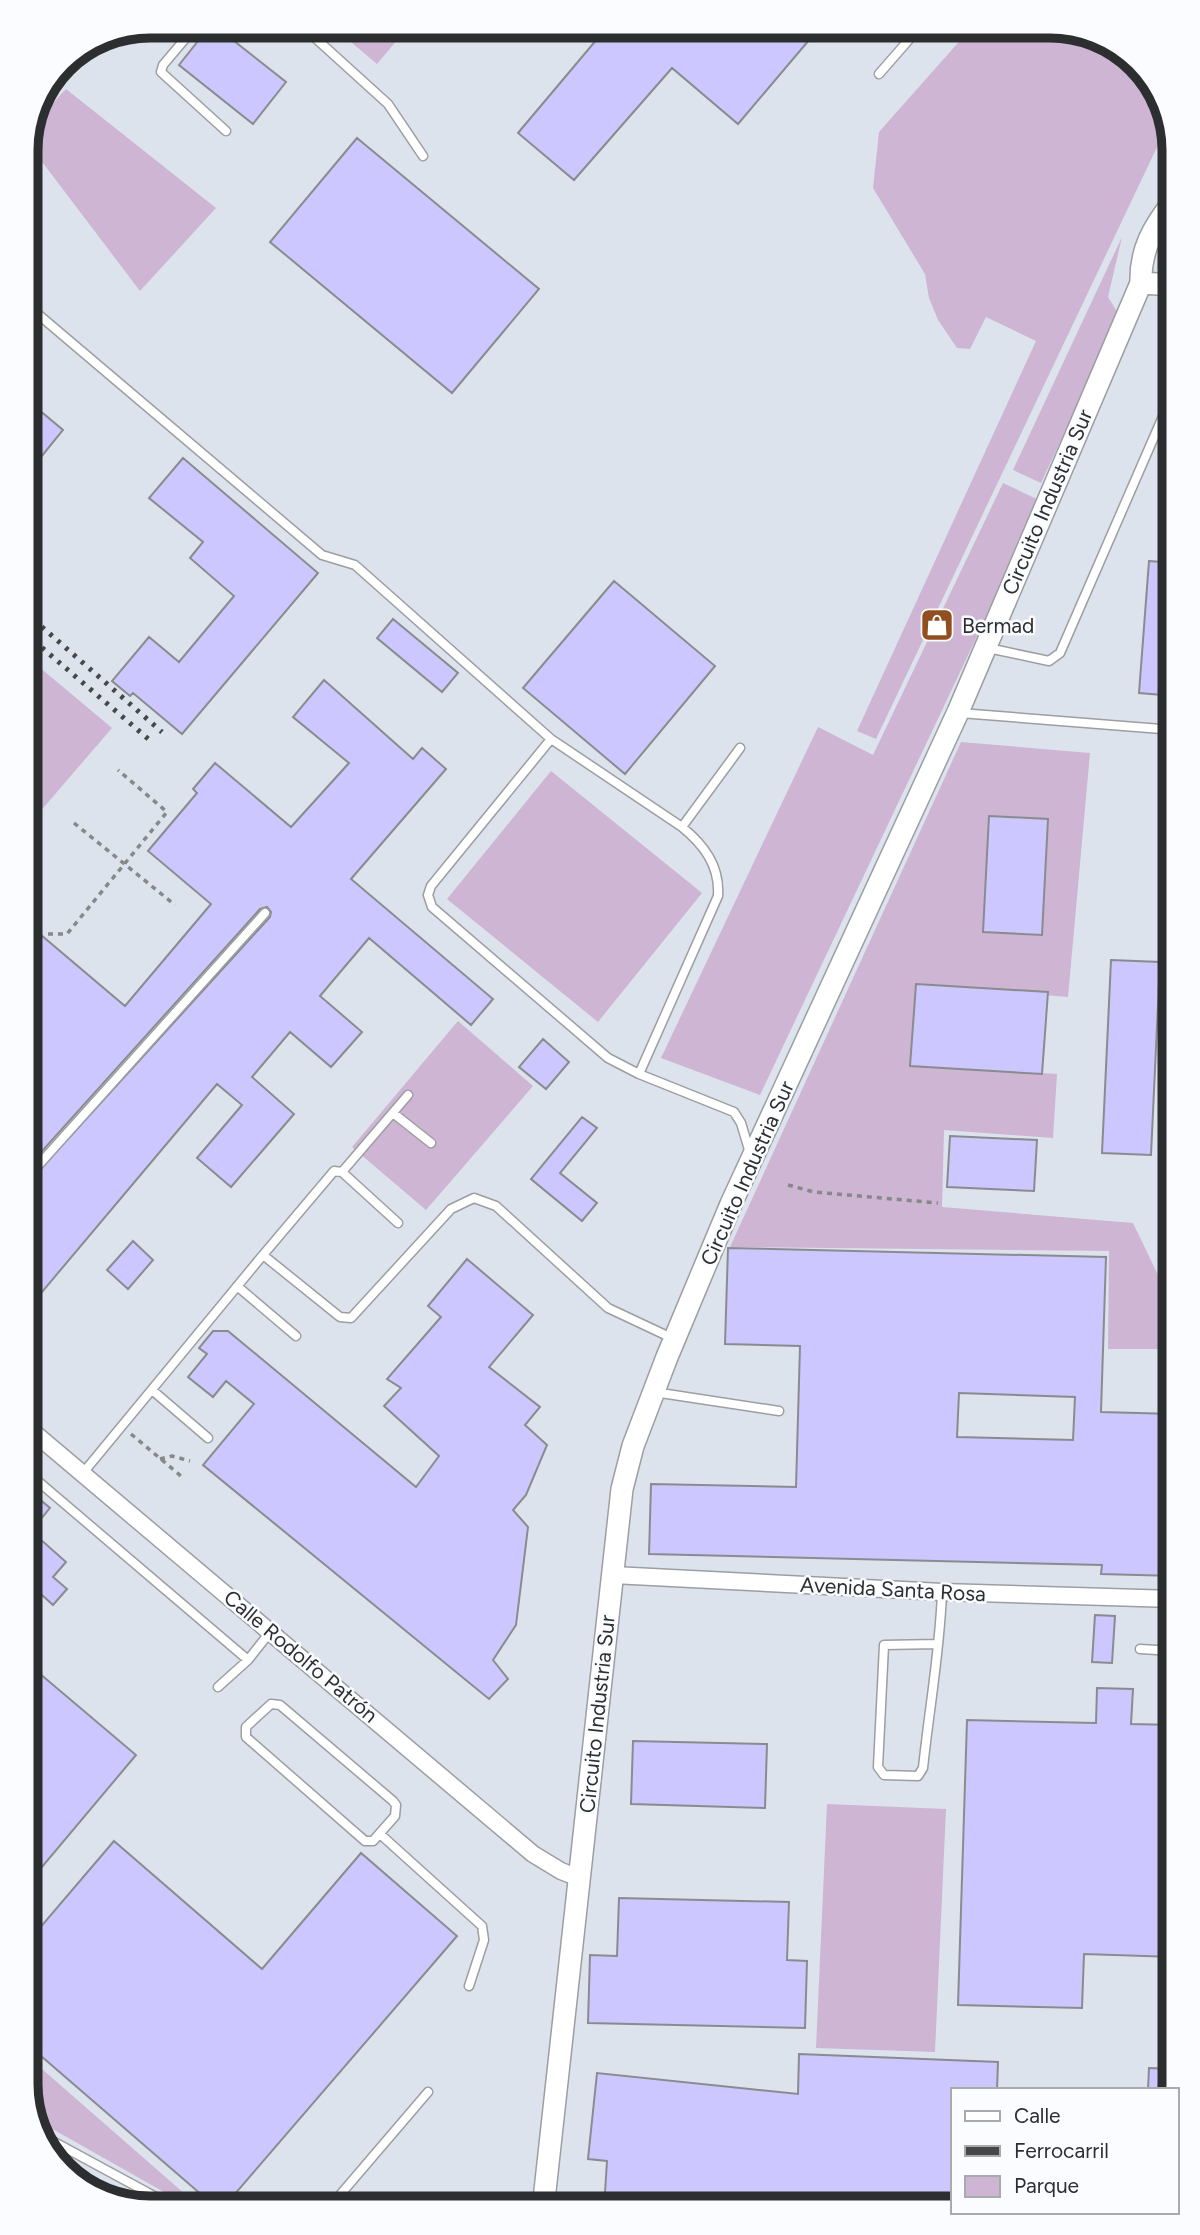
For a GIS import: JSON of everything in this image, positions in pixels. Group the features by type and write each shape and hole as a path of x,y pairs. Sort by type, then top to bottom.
{"main road":[{"name":"Circuito Industria Sur","path":"544,2196 622,1489 633,1446 674,1339 752,1159 958,712 1141,283 1140,262 1149,237 1162,218"},
{"path":"1141,283 1162,284"}],"street":[{"name":"Calle Rodolfo Patrón","path":"38,1436 533,1854 561,1871 579,1878"},
{"name":"Avenida Santa Rosa","path":"613,1576 942,1592 1162,1599"}],"lane":[{"path":"187,38 163,65 161,72 226,131"},
{"path":"315,38 388,104 423,156"},
{"path":"878,74 909,39"},
{"path":"39,315 322,555 355,565 551,739 682,827 702,844 718,876 718,896 639,1074"},
{"path":"985,647 1049,661 1060,653 1162,419"},
{"path":"958,712 1162,729"},
{"path":"551,739 431,886 428,895 432,907 608,1058 639,1074 734,1112 741,1123 752,1159"},
{"path":"682,827 740,748"},
{"path":"38,1165 265,913"},
{"path":"342,1172 408,1095"},
{"path":"393,1113 431,1143"},
{"path":"83,1473 331,1172 342,1172 398,1223"},
{"path":"263,1255 340,1317 351,1318 451,1209 474,1198 486,1200 608,1308 674,1339"},
{"path":"237,1286 296,1336"},
{"path":"152,1390 208,1437"},
{"path":"654,1392 779,1411"},
{"path":"38,1481 248,1660"},
{"path":"937,1644 884,1644 878,1767 884,1774 918,1776 923,1768 937,1644 942,1592"},
{"path":"218,1687 248,1660 271,1631"},
{"path":"1140,1649 1162,1650"},
{"path":"280,1705 393,1801 396,1805 395,1816 380,1834 373,1841 365,1841 250,1742 245,1733 253,1718 265,1707 280,1705"},
{"path":"380,1834 482,1926 484,1940 469,1986"},
{"path":"338,2196 428,2092"},
{"path":"55,2142 156,2196"}],"path":[{"path":"48,934 68,933 167,812 118,771"},
{"path":"74,823 175,905"},
{"path":"788,1185 814,1192 938,1203"},
{"path":"121,1426 181,1476"},
{"path":"160,1459 173,1456 190,1461"}],"shaded area":[{"path":"151,38 1057,39 1085,44 1118,62 1138,82 1153,108 1162,151 1162,2084 1161,2088 951,2088 951,2196 143,2196 108,2188 82,2173 62,2153 47,2127 38,2084 39,143 42,122 50,101 62,82 88,57 108,47"}],"green space":[{"path":"347,38 399,38 377,64"},
{"path":"961,39 1057,39 1085,44 1099,50 1129,71 1153,108 1160,140 876,739 857,731 1036,341 986,317 970,349 957,348 938,320 929,298 925,274 873,188 879,132"},
{"path":"66,89 216,208 140,291 39,158 42,122 47,110"},
{"path":"1122,237 1108,297 1119,315 1041,483 1013,470"},
{"path":"1003,483 1041,501 760,1095 661,1058 818,727 873,755"},
{"path":"39,667 112,728 39,813"},
{"path":"961,742 1090,753 1068,997 919,985 913,1064 1057,1074 1053,1138 944,1130 942,1207 1133,1223 1159,1277 1162,1277 1162,1349 1108,1349 1109,1251 730,1247"},
{"path":"551,771 702,893 598,1022 447,899"},
{"path":"458,1021 533,1086 426,1210 352,1147"},
{"path":"827,1804 946,1809 935,2052 816,2048"},
{"path":"38,2066 187,2196 171,2196 47,2126 41,2106"}],"building":[{"path":"200,38 230,38 286,82 253,124 179,65"},
{"path":"597,38 810,39 738,124 672,68 574,180 518,133"},
{"path":"357,138 539,289 452,393 270,242"},
{"path":"39,410 63,430 41,457 39,455"},
{"path":"183,458 318,573 182,734 133,693 130,696 112,681 149,637 179,662 234,596 190,558 203,542 149,498"},
{"path":"1149,561 1162,562 1162,695 1139,693"},
{"path":"614,581 715,666 625,774 523,688"},
{"path":"393,619 458,673 442,692 377,638"},
{"path":"324,680 413,759 422,748 446,769 351,879 493,999 471,1025 369,938 320,996 362,1032 331,1067 290,1032 252,1077 294,1114 231,1187 197,1158 242,1105 217,1084 38,1296 38,1171 270,917 271,912 267,907 260,909 38,1155 39,938 41,935 125,1006 211,904 148,851 197,793 193,789 215,763 291,827 349,763 293,717"},
{"path":"989,816 1048,819 1042,935 983,932"},
{"path":"1111,960 1160,962 1151,1155 1102,1153"},
{"path":"916,984 1048,992 1042,1074 910,1066"},
{"path":"543,1039 569,1062 546,1089 519,1067"},
{"path":"582,1117 597,1128 560,1173 597,1203 582,1221 531,1179"},
{"path":"950,1136 1037,1140 1034,1191 947,1187"},
{"path":"133,1241 153,1260 128,1289 107,1270"},
{"path":"728,1248 1106,1257 1101,1412 1162,1414 1162,1576 1101,1574 1102,1565 649,1554 651,1484 796,1487 800,1346 725,1344","holes":["959,1393 1075,1397 1073,1440 957,1437"]},
{"path":"467,1259 533,1315 489,1367 540,1407 525,1425 547,1445 526,1495 513,1510 528,1527 516,1625 493,1660 508,1679 489,1699 203,1465 254,1404 226,1381 213,1397 188,1377 207,1354 199,1348 213,1331 228,1331 416,1487 439,1456 384,1406 401,1388 387,1379 441,1317 428,1306"},
{"path":"38,1498 50,1508 38,1522"},
{"path":"38,1537 66,1562 53,1577 67,1589 53,1605 42,1595 38,1599"},
{"path":"1095,1615 1115,1616 1112,1663 1092,1662"},
{"path":"38,1672 136,1755 38,1872"},
{"path":"1097,1688 1133,1689 1131,1724 1162,1725 1162,1957 1084,1954 1082,2008 958,2005 967,1720 1096,1723"},
{"path":"633,1741 767,1744 765,1808 631,1804"},
{"path":"114,1841 262,1969 361,1853 457,1936 233,2196 203,2196 38,2053 38,1930"},
{"path":"619,1898 789,1902 787,1960 807,1961 805,2028 588,2023 590,1955 617,1956"},
{"path":"799,2054 998,2062 997,2088 951,2088 951,2196 605,2196 607,2161 588,2159 597,2073 798,2094"},
{"path":"1149,2068 1162,2069 1161,2088 1148,2088"}],"railway":[{"path":"39,624 162,732"},
{"path":"39,645 153,743"}],"place":[{"name":"Bermad","path":"937,625"}]}
